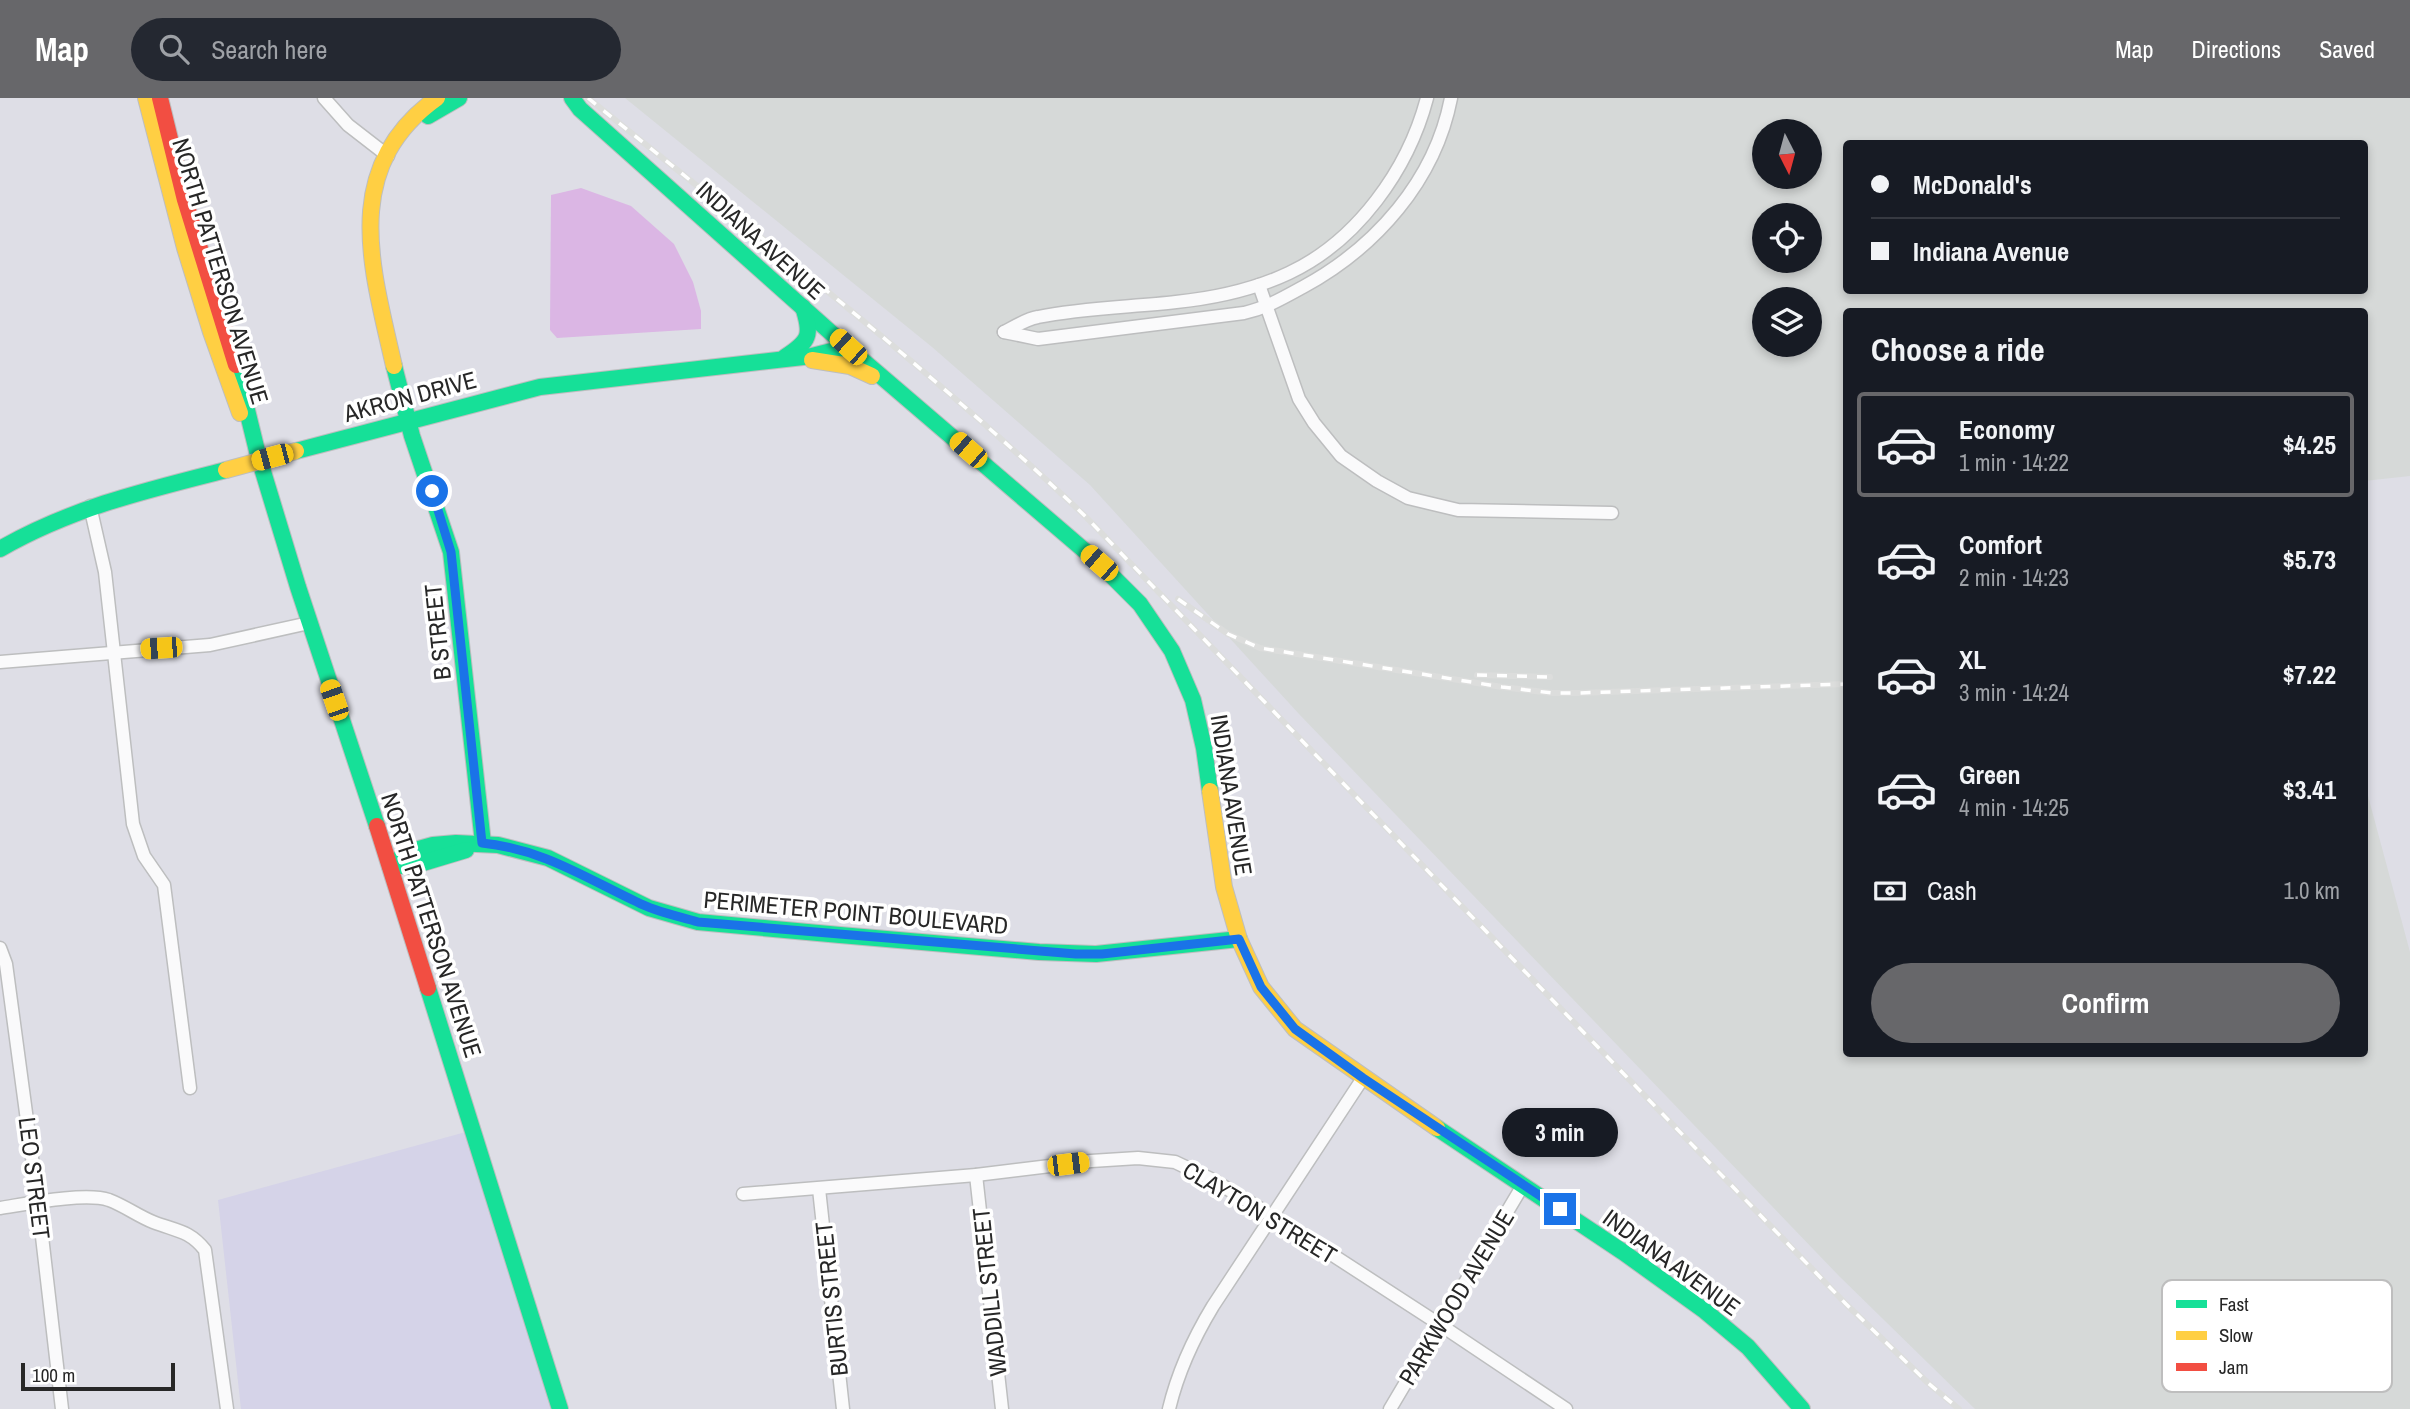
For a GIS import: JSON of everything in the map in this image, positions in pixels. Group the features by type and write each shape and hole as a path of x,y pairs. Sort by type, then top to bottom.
{"main road":[{"name":"NORTH PATTERSON AVENUE","path":"146,98 211,332 231,391 258,456"},
{"name":"NORTH PATTERSON AVENUE","path":"160,98 185,200 243,389 258,456 560,1409"},
{"name":"B STREET","path":"437,98 423,106 401,131 388,156 370,204 370,251 408,421 451,552 482,843"},
{"path":"388,156 430,114 459,98"},
{"name":"INDIANA AVENUE","path":"572,98 580,109 848,347 1099,563 1140,604 1172,651 1193,700 1204,748 1224,887 1239,939 1261,987 1295,1029 1363,1078 1623,1252 1705,1311 1748,1347 1802,1409"},
{"path":"788,359 809,337 803,307"},
{"name":"AKRON DRIVE","path":"0,549 30,531 90,506 500,396 540,387 788,359 848,347"},
{"path":"788,359 855,368 900,392"},
{"name":"PERIMETER POINT BOULEVARD","path":"390,866 408,852 433,845 482,843 519,849 548,858 649,908 698,922 1076,954 1102,954 1239,939"}],"street":[{"path":"324,98 348,125 388,156"},
{"path":"1427,98 1411,145 1391,181 1366,213 1315,258 1290,272 1228,294 1180,302 1035,317 1004,332 1038,339 1244,313 1267,307 1334,270 1376,235 1398,210 1438,144 1451,98"},
{"path":"1259,285 1299,399 1341,456 1377,481 1408,498 1458,510 1612,513"},
{"path":"90,506 104,572 133,824 144,856 164,886 190,1088"},
{"path":"0,662 211,645 309,623"},
{"name":"LEO STREET","path":"0,948 6,964 62,1409"},
{"path":"1170,1409 1176,1381 1194,1338 1363,1078"},
{"name":"CLAYTON STREET","path":"743,1194 976,1175 1091,1161 1157,1158 1189,1167 1274,1217 1566,1409"},
{"name":"WADDILL STREET","path":"976,1175 1002,1409"},
{"name":"PARKWOOD AVENUE","path":"1390,1409 1523,1185"},
{"name":"BURTIS STREET","path":"819,1189 843,1409"},
{"path":"0,1208 38,1202 106,1199 153,1222 193,1236 205,1250 227,1409"}],"shaded area":[{"path":"625,98 2410,98 2410,476 2368,481 2368,308 1843,308 1843,1057 2368,1057 2368,796 2410,952 2410,1409 1975,1409 1839,1276 1299,714 1090,485 932,347"},
{"path":"581,188 631,206 674,244 693,282 701,311 701,329 557,338 550,330 551,195"},
{"path":"473,1130 559,1409 241,1409 218,1200"}],"railway":[{"path":"588,98 903,354 1085,516 1846,1304 1959,1409"},
{"path":"1178,599 1228,634 1260,648 1502,687 1577,693 1843,684"},
{"path":"1477,675 1550,677"}],"traffic: fast":[{"path":"428,116 459,98"},
{"path":"572,98 580,109 847,347 1099,563 1140,604 1172,651 1193,700 1210,791"},
{"path":"785,357 800,346 807,336 808,324 803,307"},
{"path":"296,451 540,387 812,356 847,347"},
{"path":"236,365 258,455 298,587 377,826"},
{"path":"394,366 412,436 451,552 483,843"},
{"path":"0,549 82,511 226,470"},
{"path":"390,866 408,852 433,845 498,845 548,858 649,908 698,922 840,935 1039,952 1096,954 1239,939"},
{"path":"390,866 413,866 466,850"},
{"path":"428,988 560,1409"},
{"path":"1437,1128 1623,1252 1705,1311 1748,1347 1802,1409"}],"traffic: slow":[{"path":"146,98 185,248 240,413"},
{"path":"394,366 372,257 370,222 375,188 386,156 406,126 437,98"},
{"path":"812,360 850,366 872,376"},
{"path":"226,470 296,451"},
{"path":"1210,791 1224,887 1239,939 1261,987 1295,1029 1437,1128"}],"traffic: jam":[{"path":"160,98 185,200 236,365"},
{"path":"377,826 428,988"}],"route":[{"path":"432,491 451,552 482,843 519,849 548,858 649,908 698,922 1076,954 1102,954 1239,939 1261,987 1295,1029 1363,1078 1560,1209"}]}
